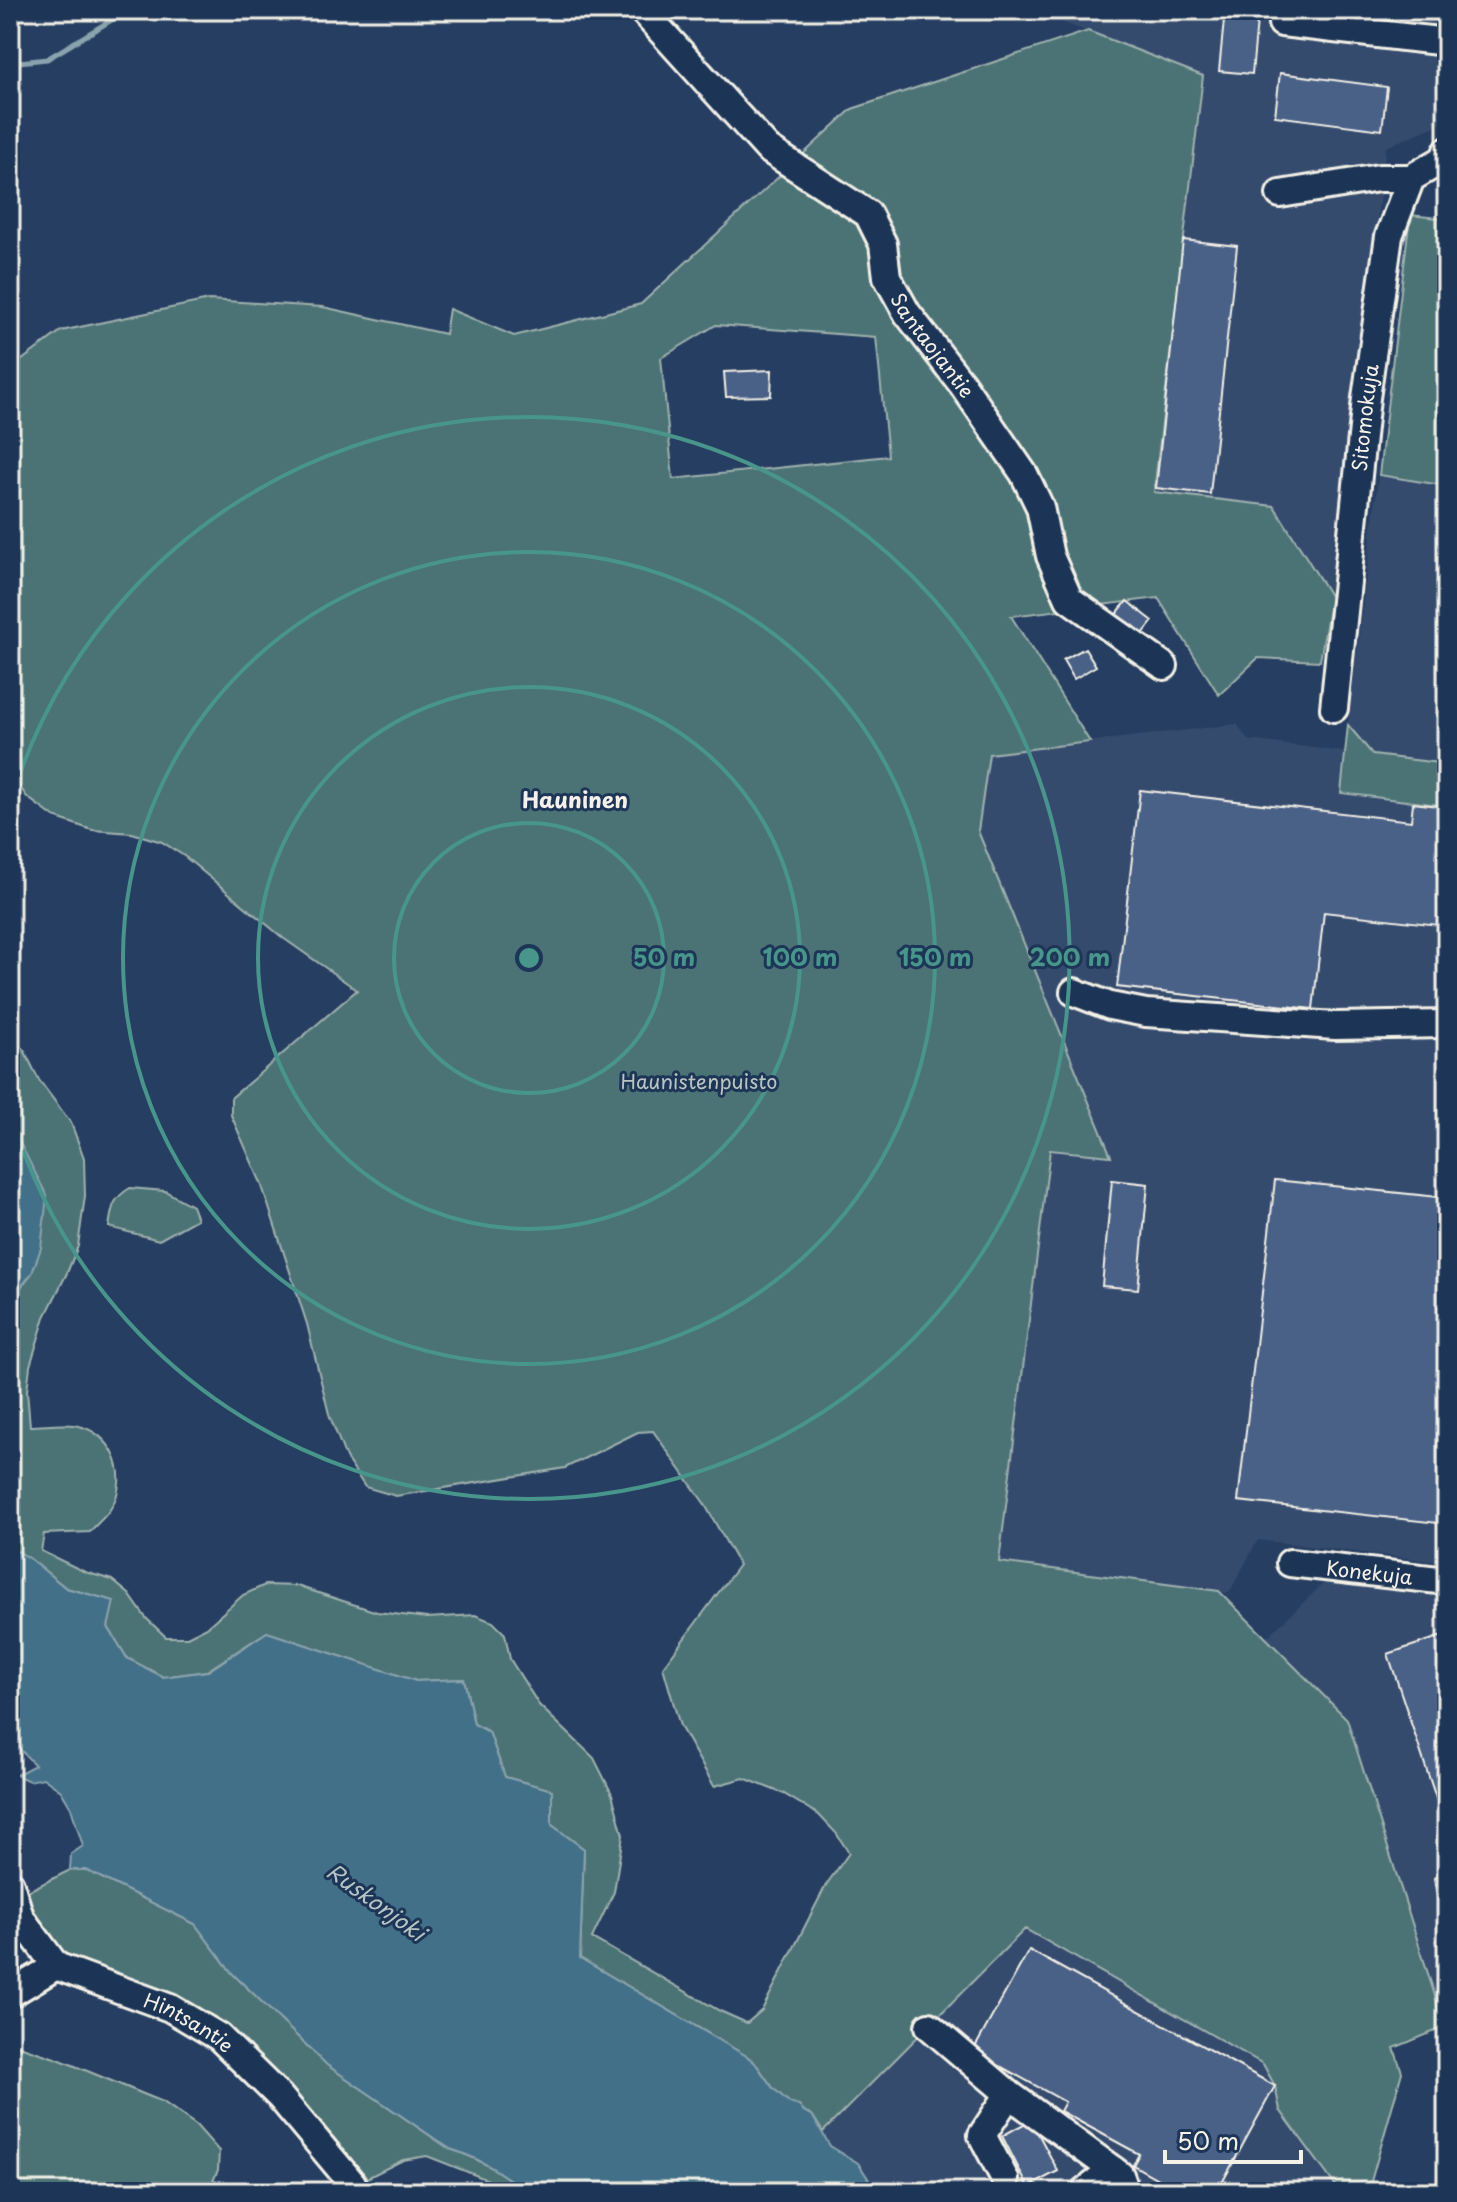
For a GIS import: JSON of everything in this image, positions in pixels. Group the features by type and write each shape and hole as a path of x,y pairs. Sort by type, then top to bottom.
{"street":[{"name":"Santaojantie","path":"642,10 768,149 868,214 883,244 887,277 907,313 962,384 1024,474 1040,507 1050,556 1069,599 1164,666"},
{"path":"1282,23 1447,42"},
{"path":"1280,194 1379,178 1411,178 1444,159 1447,151"},
{"name":"Sitomokuja","path":"1334,708 1366,398 1389,236 1411,178"},
{"path":"1074,992 1110,1006 1146,1013 1335,1026 1447,1024"},
{"name":"Konekuja","path":"1290,1563 1447,1581"},
{"path":"10,1884 20,1917 56,1966 10,1994"},
{"name":"Hintsantie","path":"56,1966 170,2008 219,2037 280,2097 357,2192"},
{"path":"929,2026 1119,2181"},
{"path":"1005,2179 982,2135 1009,2094"},
{"path":"1084,2192 1119,2181"}],"shaded area":[{"path":"1064,10 1447,10 1447,85 1442,123 1386,147 1331,597 1274,506 1153,492 1203,76 1062,22"},
{"path":"1410,215 1447,219 1447,764 1373,755 1348,725"},
{"path":"1237,724 1248,740 1345,752 1341,793 1447,806 1447,1563 1258,1540 1229,1593 999,1563 1050,1149 1110,1156 978,831 989,754"},
{"path":"1326,1581 1447,1596 1447,2032 1347,1719 1266,1638"},
{"path":"1025,1929 1263,2065 1275,2086 1280,2110 1340,2192 877,2192 858,2163 830,2146 823,2132"}],"green space":[{"name":"Haunistenpuisto","path":"1088,31 1203,76 1154,492 1274,506 1331,597 1320,661 1258,658 1219,695 1158,598 1011,616 1090,742 989,754 978,831 1111,1156 1050,1150 999,1562 1219,1591 1347,1719 1445,2027 1394,2048 1402,2072 1368,2192 1340,2192 1280,2110 1275,2086 1263,2064 1025,1929 823,2132 812,2115 790,2104 773,2088 748,2057 580,1958 584,1849 552,1825 552,1790 505,1777 489,1732 474,1724 464,1679 416,1681 267,1632 207,1671 163,1677 127,1658 108,1627 113,1601 66,1588 10,1547 10,1301 32,1273 15,1130 10,1124 10,1037 24,1050 39,1080 71,1123 84,1158 85,1196 78,1246 45,1317 30,1366 27,1391 30,1426 69,1424 88,1429 108,1445 115,1456 119,1482 111,1508 90,1532 44,1534 41,1551 85,1572 112,1580 129,1594 146,1618 166,1637 187,1637 207,1627 243,1595 265,1585 297,1586 377,1612 427,1618 475,1615 493,1622 505,1634 510,1659 539,1705 594,1758 612,1794 623,1835 614,1892 592,1938 720,2011 747,2023 762,2010 826,1885 849,1853 819,1815 784,1794 744,1778 714,1786 680,1726 663,1667 739,1565 704,1503 653,1431 638,1432 565,1468 396,1496 365,1487 346,1458 329,1414 307,1324 261,1183 231,1115 231,1098 357,990 283,938 184,856 162,842 132,833 92,830 54,817 27,797 10,773 10,369 61,331 209,300 323,307 445,334 449,309 514,336 641,304 852,109","holes":["716,325 876,337 888,456 673,479 661,358"]},
{"path":"1410,215 1447,219 1447,486 1379,475"},
{"path":"1348,725 1373,755 1447,764 1447,806 1341,793"},
{"path":"130,1188 165,1191 192,1206 197,1219 159,1240 109,1227 114,1204"},
{"path":"70,1870 86,1870 195,1924 233,1974 327,2065 450,2149 490,2167 526,2192 508,2192 488,2180 427,2156 403,2160 361,2181 240,2038 207,2019 71,1958 45,1936 26,1892"},
{"path":"10,2043 163,2102 196,2125 219,2151 218,2170 208,2192 10,2192"}],"water":[{"path":"10,1124 47,1196 41,1248 32,1273 10,1301"},
{"name":"Ruskonjoki","path":"10,1547 66,1588 114,1601 108,1627 127,1658 163,1677 208,1671 267,1632 416,1681 464,1679 474,1724 489,1732 505,1777 552,1790 552,1825 584,1849 580,1958 748,2057 773,2088 790,2103 812,2115 830,2146 858,2163 877,2192 526,2192 490,2167 450,2149 327,2065 233,1974 195,1924 86,1870 70,1870 71,1854 83,1846 71,1808 61,1791 43,1778 29,1781 16,1775 35,1765 10,1739"}],"building":[{"path":"1070,10 1133,10 1132,18"},
{"path":"1225,10 1258,10 1252,74 1219,71"},
{"path":"1280,73 1387,87 1382,130 1275,116"},
{"path":"1183,240 1237,246 1210,494 1156,488"},
{"path":"772,370 771,396 726,397 724,372"},
{"path":"1127,601 1153,621 1139,639 1113,618"},
{"path":"1085,648 1096,666 1074,679 1063,660"},
{"path":"1140,790 1411,821 1413,803 1447,807 1447,926 1324,912 1313,1009 1117,987"},
{"path":"1112,1180 1148,1184 1138,1289 1102,1286"},
{"path":"1275,1180 1447,1198 1447,1524 1238,1501"},
{"path":"1445,1635 1447,1804 1439,1807 1388,1654"},
{"path":"1447,1875 1447,1925 1442,1926 1434,1878"},
{"path":"1029,1950 1275,2086 1217,2192 1181,2192 1133,2165 1139,2154 1060,2111 1065,2102 973,2051"},
{"path":"1031,2120 1058,2171 1028,2187 1002,2136"}],"waterway":[{"path":"10,63 47,59 128,10"}],"district":[{"name":"Hauninen","path":"575,798"}]}
